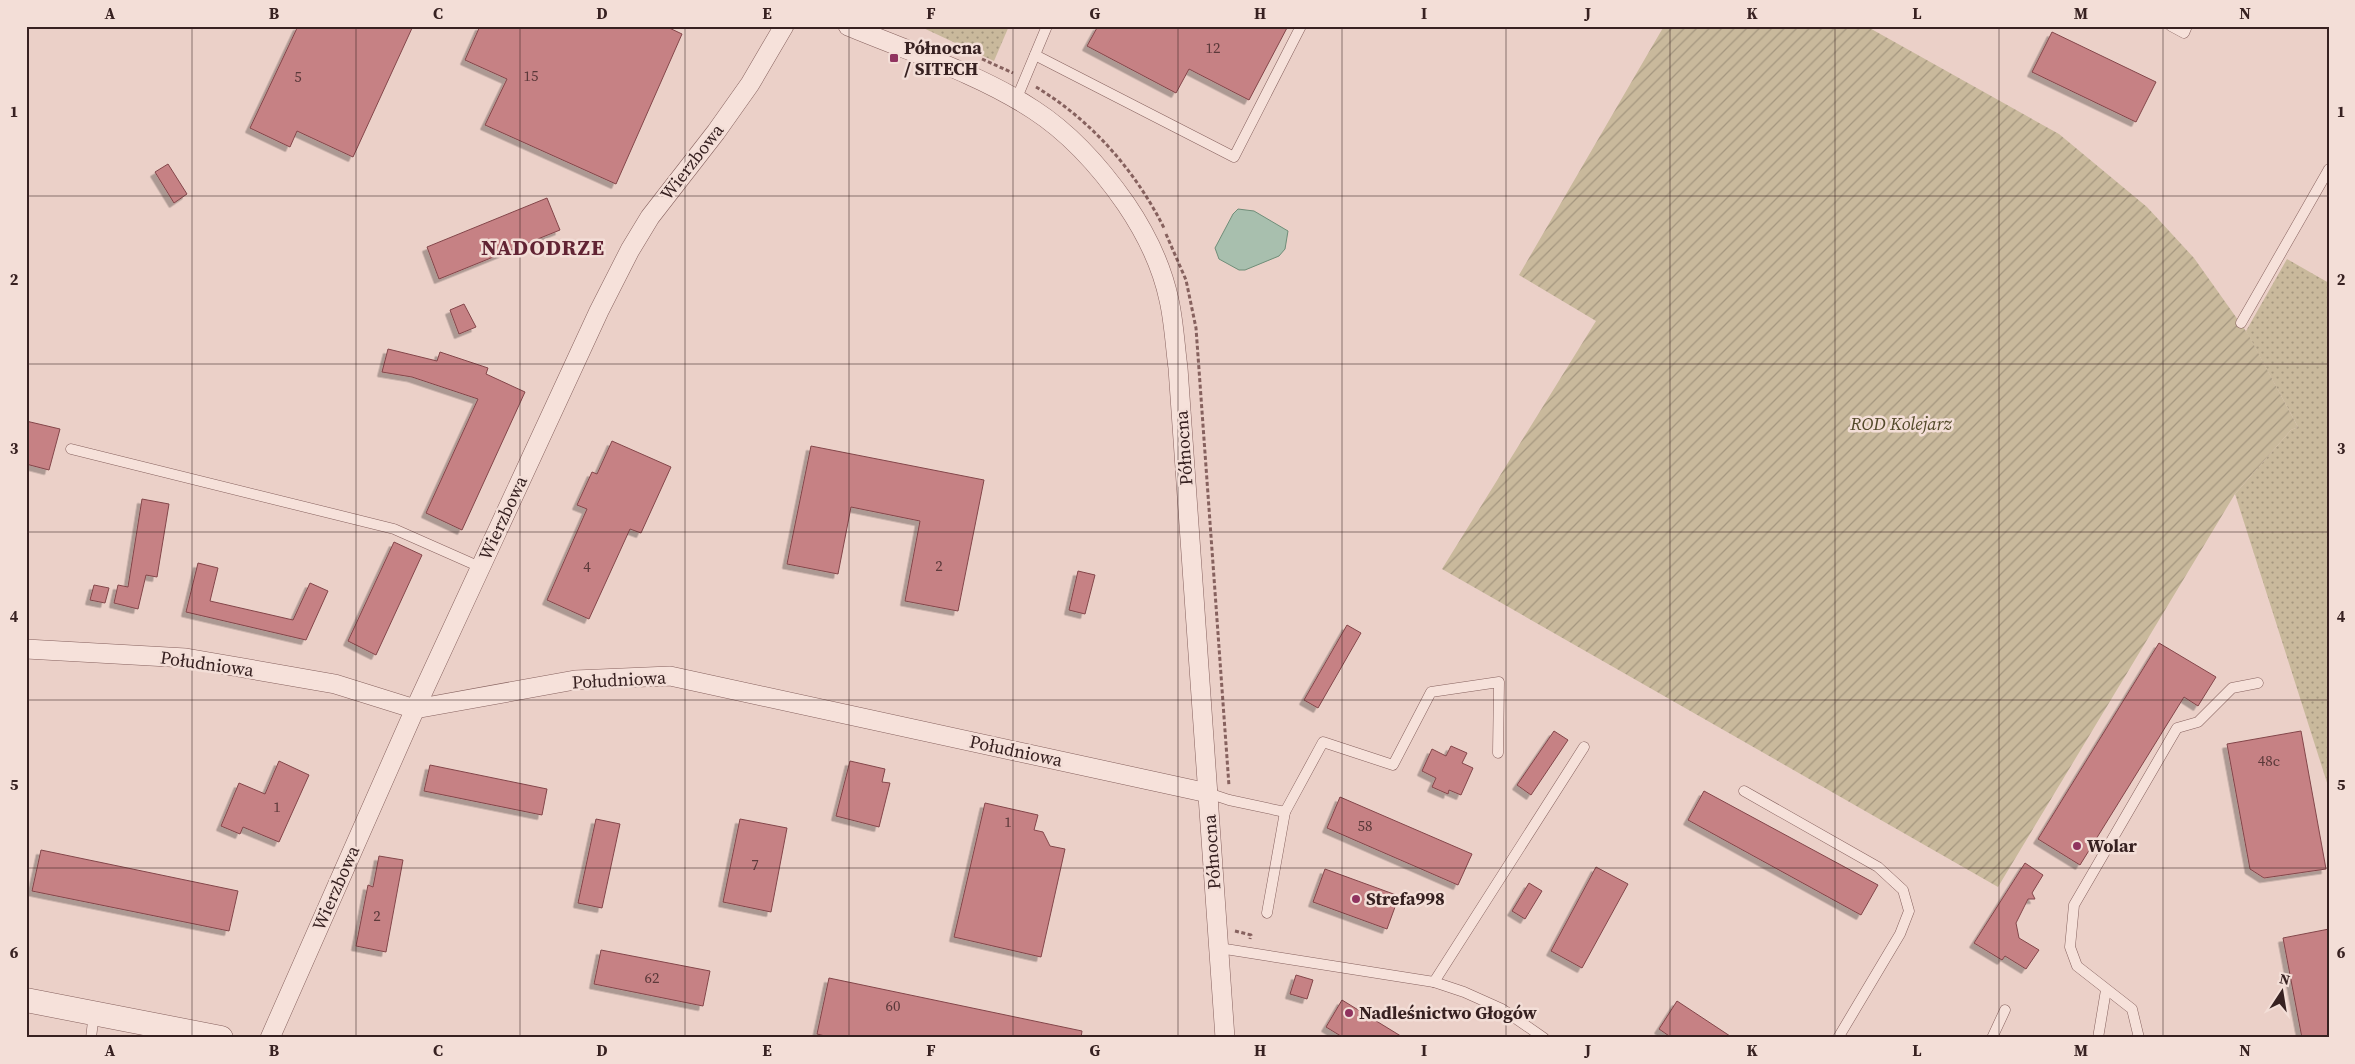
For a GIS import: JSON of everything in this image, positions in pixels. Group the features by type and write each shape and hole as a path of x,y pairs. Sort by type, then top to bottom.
{"street":[{"name":"Wierzbowa","path":"270,1038 415,709 599,311 630,250 674,183 716,132 750,84 784,26"},
{"name":"Północna","path":"848,26 993,86 1035,110 1078,145 1107,176 1135,218 1155,258 1169,300 1178,368 1225,1038"},
{"name":"Południowa","path":"26,649 186,658 335,684 415,709 575,680 670,676 1208,793"},
{"path":"26,1000 220,1038"}],"lane":[{"path":"1016,100 1047,26"},
{"path":"1035,55 1234,157 1301,26"},
{"path":"2171,26 2184,33 2187,26"},
{"path":"2241,323 2329,169"},
{"path":"71,449 394,529 480,567"},
{"path":"1266,913 1284,812 1323,742 1393,765 1431,692 1499,682 1498,753"},
{"path":"2139,1038 2132,1009 2077,966 2070,947 2074,905 2176,728 2198,722 2232,688 2258,683"},
{"path":"1434,982 1584,747"},
{"path":"1744,791 1878,867 1903,890 1909,911 1900,934 1838,1038"},
{"path":"1208,793 1228,800 1284,812"},
{"path":"1219,948 1434,982 1464,992 1502,1009 1544,1038"},
{"path":"2098,1038 2106,990"},
{"path":"1992,1038 2005,1010"},
{"path":"91,1038 94,1012"}],"green space":[{"path":"919,26 1009,26 994,61"},
{"name":"ROD Kolejarz","path":"1664,26 1866,26 2059,134 2147,207 2194,258 2248,334 2298,427 2291,430 2235,494 1998,887 1442,569 1596,321 1519,275"},
{"path":"2287,259 2329,283 2329,789 2235,494 2291,430 2298,427 2246,331"}],"shaded area":[{"path":"1238,209 1254,211 1288,231 1285,249 1279,256 1245,270 1239,270 1219,259 1215,248 1233,214"}],"building":[{"path":"298,26 413,26 353,157 297,131 290,147 250,128"},
{"path":"480,26 665,26 682,34 616,184 485,125 507,79 465,60"},
{"path":"1098,26 1288,26 1249,100 1189,69 1176,93 1087,46"},
{"path":"2052,32 2156,82 2136,122 2032,72"},
{"path":"168,164 187,194 174,203 155,172"},
{"path":"547,198 560,230 439,279 427,247"},
{"path":"464,304 476,327 459,334 450,310"},
{"path":"388,349 437,361 440,352 488,368 486,374 525,392 462,530 426,513 478,399 412,377 382,372"},
{"path":"26,421 60,429 49,470 26,464"},
{"path":"612,441 671,467 641,533 630,529 589,619 547,600 587,509 577,505 592,472 597,474"},
{"path":"811,446 984,480 958,611 905,601 920,521 851,507 838,574 787,564"},
{"path":"142,499 169,504 157,577 146,575 138,609 114,603 118,585 128,587"},
{"path":"394,542 422,555 376,655 348,641"},
{"path":"198,563 218,568 210,601 293,620 310,583 328,591 306,640 186,612"},
{"path":"1078,571 1095,575 1085,614 1069,610"},
{"path":"94,585 109,588 105,603 90,600"},
{"path":"1347,625 1361,633 1318,708 1304,700"},
{"path":"2159,643 2216,677 2198,706 2184,697 2080,865 2038,839"},
{"path":"1554,731 1568,740 1531,795 1517,785"},
{"path":"2301,731 2326,869 2264,878 2250,869 2227,744"},
{"path":"1451,746 1467,753 1462,763 1473,768 1461,795 1449,790 1448,794 1432,787 1436,778 1422,771 1432,749 1446,756"},
{"path":"279,761 309,775 279,842 243,827 240,834 221,826 239,783 265,794"},
{"path":"850,761 885,769 882,782 890,783 879,827 836,816"},
{"path":"430,765 547,789 542,815 424,791"},
{"path":"1704,791 1878,885 1861,915 1688,820"},
{"path":"1340,797 1472,854 1458,885 1327,828"},
{"path":"985,803 1038,815 1034,830 1043,832 1050,846 1065,849 1041,957 954,937"},
{"path":"596,819 620,824 602,908 578,903"},
{"path":"740,819 787,828 771,912 723,902"},
{"path":"41,850 238,891 229,931 32,891"},
{"path":"379,856 403,860 386,952 356,946 368,885 373,887"},
{"path":"2025,863 2043,875 2032,893 2035,899 2028,899 2016,923 2019,938 2039,950 2026,969 2005,956 2002,960 1974,943"},
{"path":"1596,867 1628,884 1582,968 1551,951"},
{"name":"Strefa998","path":"1325,869 1399,896 1387,929 1313,902"},
{"path":"1529,883 1542,891 1525,919 1512,911"},
{"path":"2329,929 2329,1038 2302,1038 2283,938"},
{"path":"601,950 710,971 703,1006 594,984"},
{"path":"1296,975 1313,980 1307,999 1290,994"},
{"path":"829,978 1082,1031 1081,1038 833,1038 817,1034"},
{"name":"Nadleśnictwo Głogów","path":"1342,1000 1404,1038 1344,1038 1326,1027"},
{"path":"1677,1001 1733,1038 1672,1038 1659,1029"}],"place":[{"name":"Północna / SITECH","path":"894,58"},
{"name":"Wolar","path":"2077,846"},
{"name":"Strefa998","path":"1356,899"},
{"name":"Nadleśnictwo Głogów","path":"1349,1013"}],"district":[{"name":"NADODRZE","path":"543,247"}]}
